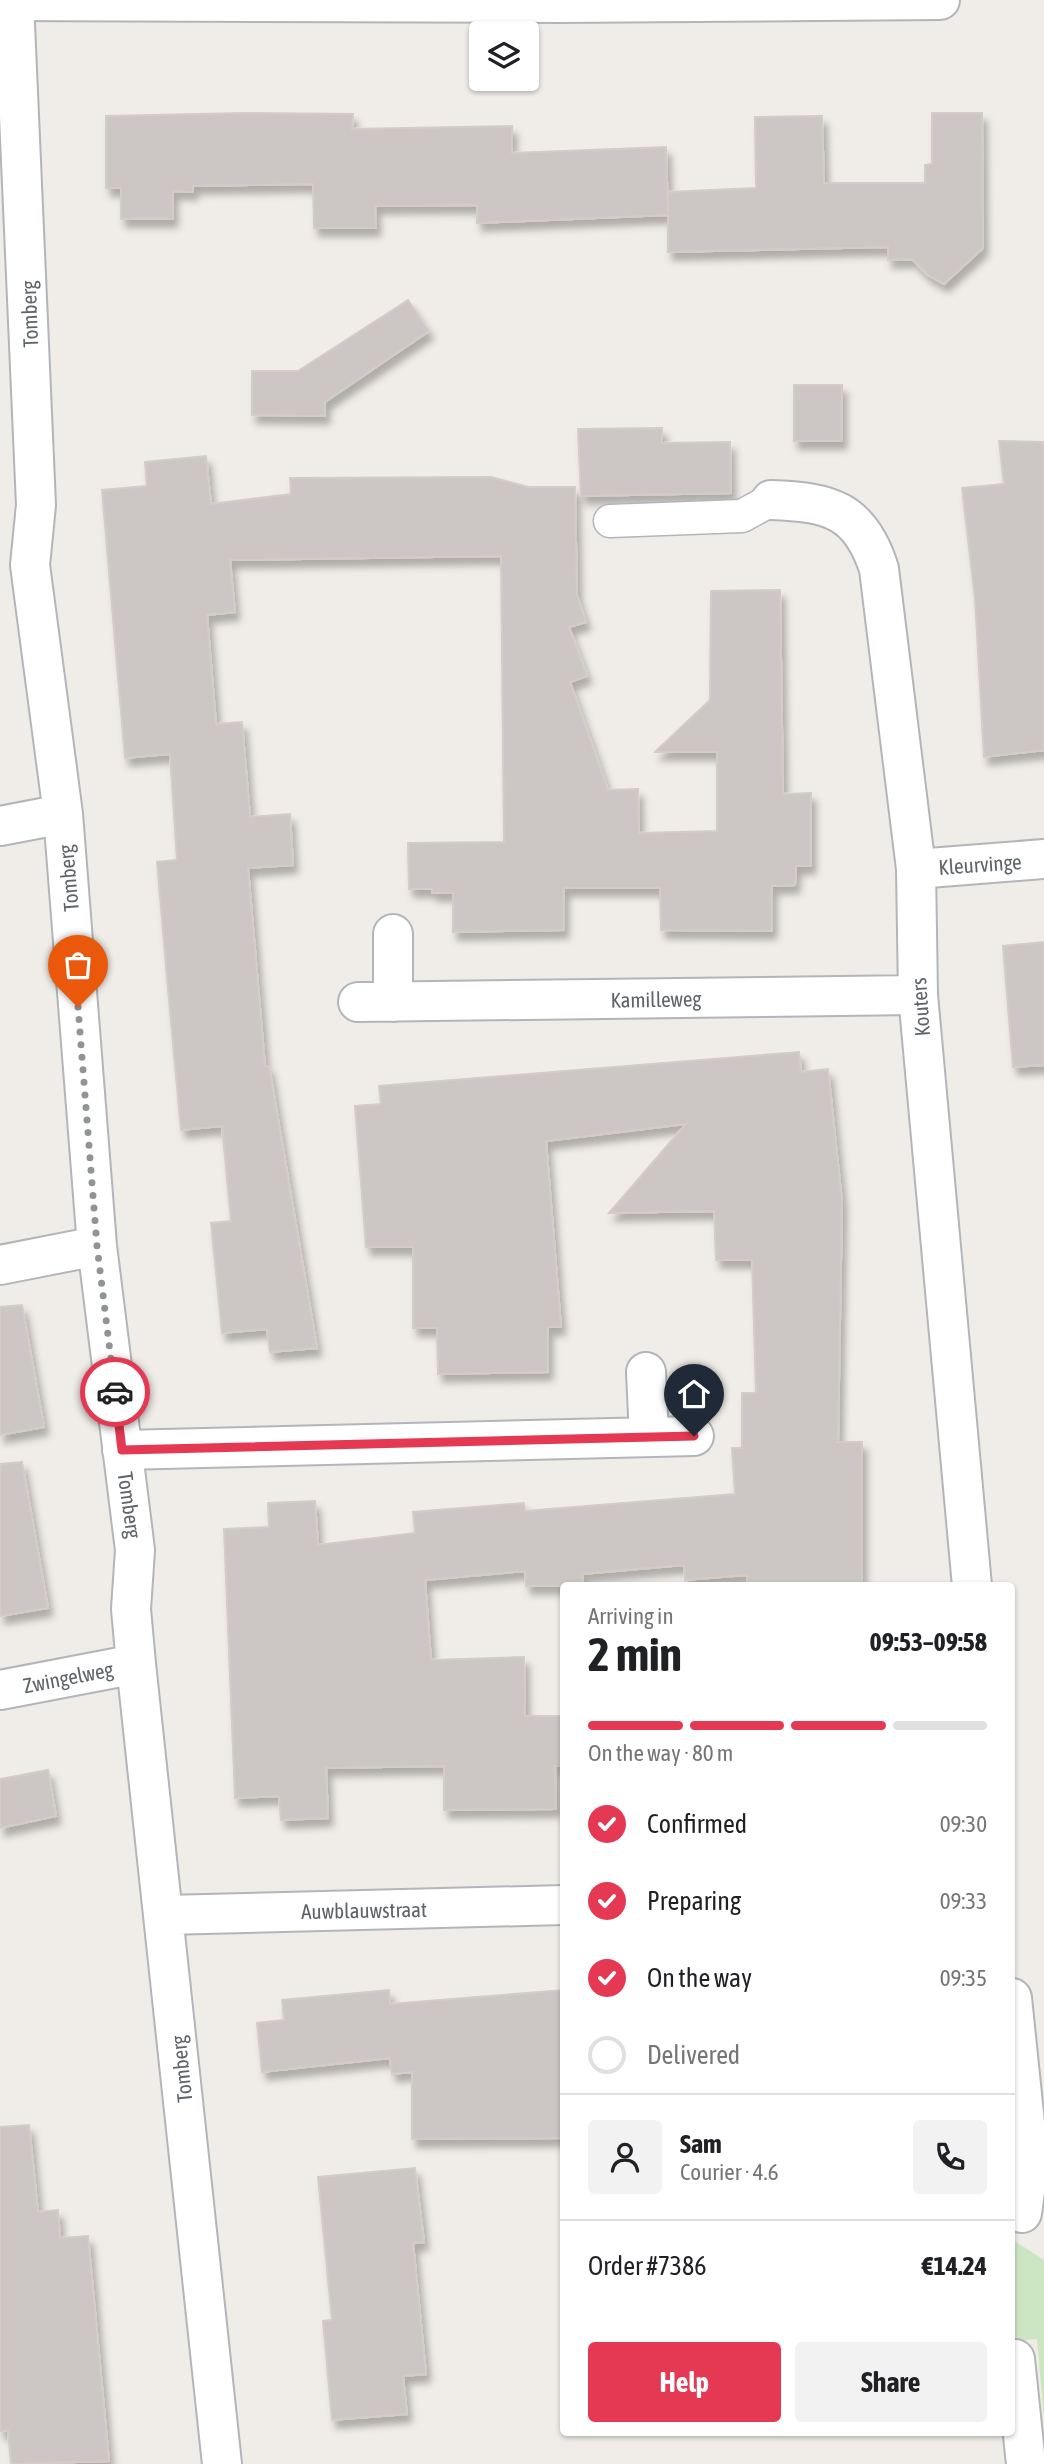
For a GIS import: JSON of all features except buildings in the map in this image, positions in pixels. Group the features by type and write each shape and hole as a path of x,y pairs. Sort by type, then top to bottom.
{"street":[{"path":"0,1 940,0"},
{"name":"Tomberg","path":"14,1 36,505 30,565 63,814 97,1246 135,1550 131,1609 136,1664 165,1914 222,2464"},
{"name":"Kouters","path":"771,500 811,501 833,509 854,523 875,557 916,869 918,995 972,1582"},
{"path":"0,826 63,814"},
{"name":"Kleurvinge","path":"916,869 1044,859"},
{"name":"Kamilleweg","path":"393,934 376,1002 918,995"},
{"path":"0,1265 97,1246"},
{"path":"646,1372 649,1437"},
{"path":"122,1450 694,1436"},
{"name":"Zwingelweg","path":"0,1690 136,1664"},
{"name":"Auwblauwstraat","path":"165,1914 560,1905"},
{"path":"1015,2027 1029,2162 1022,2213"},
{"path":"1015,2358 1026,2464"}],"lane":[{"path":"610,521 742,516 771,500"}],"green space":[{"path":"1015,2241 1044,2260 1044,2420 1037,2339 1015,2341"}],"way so far":[{"path":"78,1007 97,1246 115,1392"}],"route":[{"path":"115,1392 122,1450 694,1436"}]}
